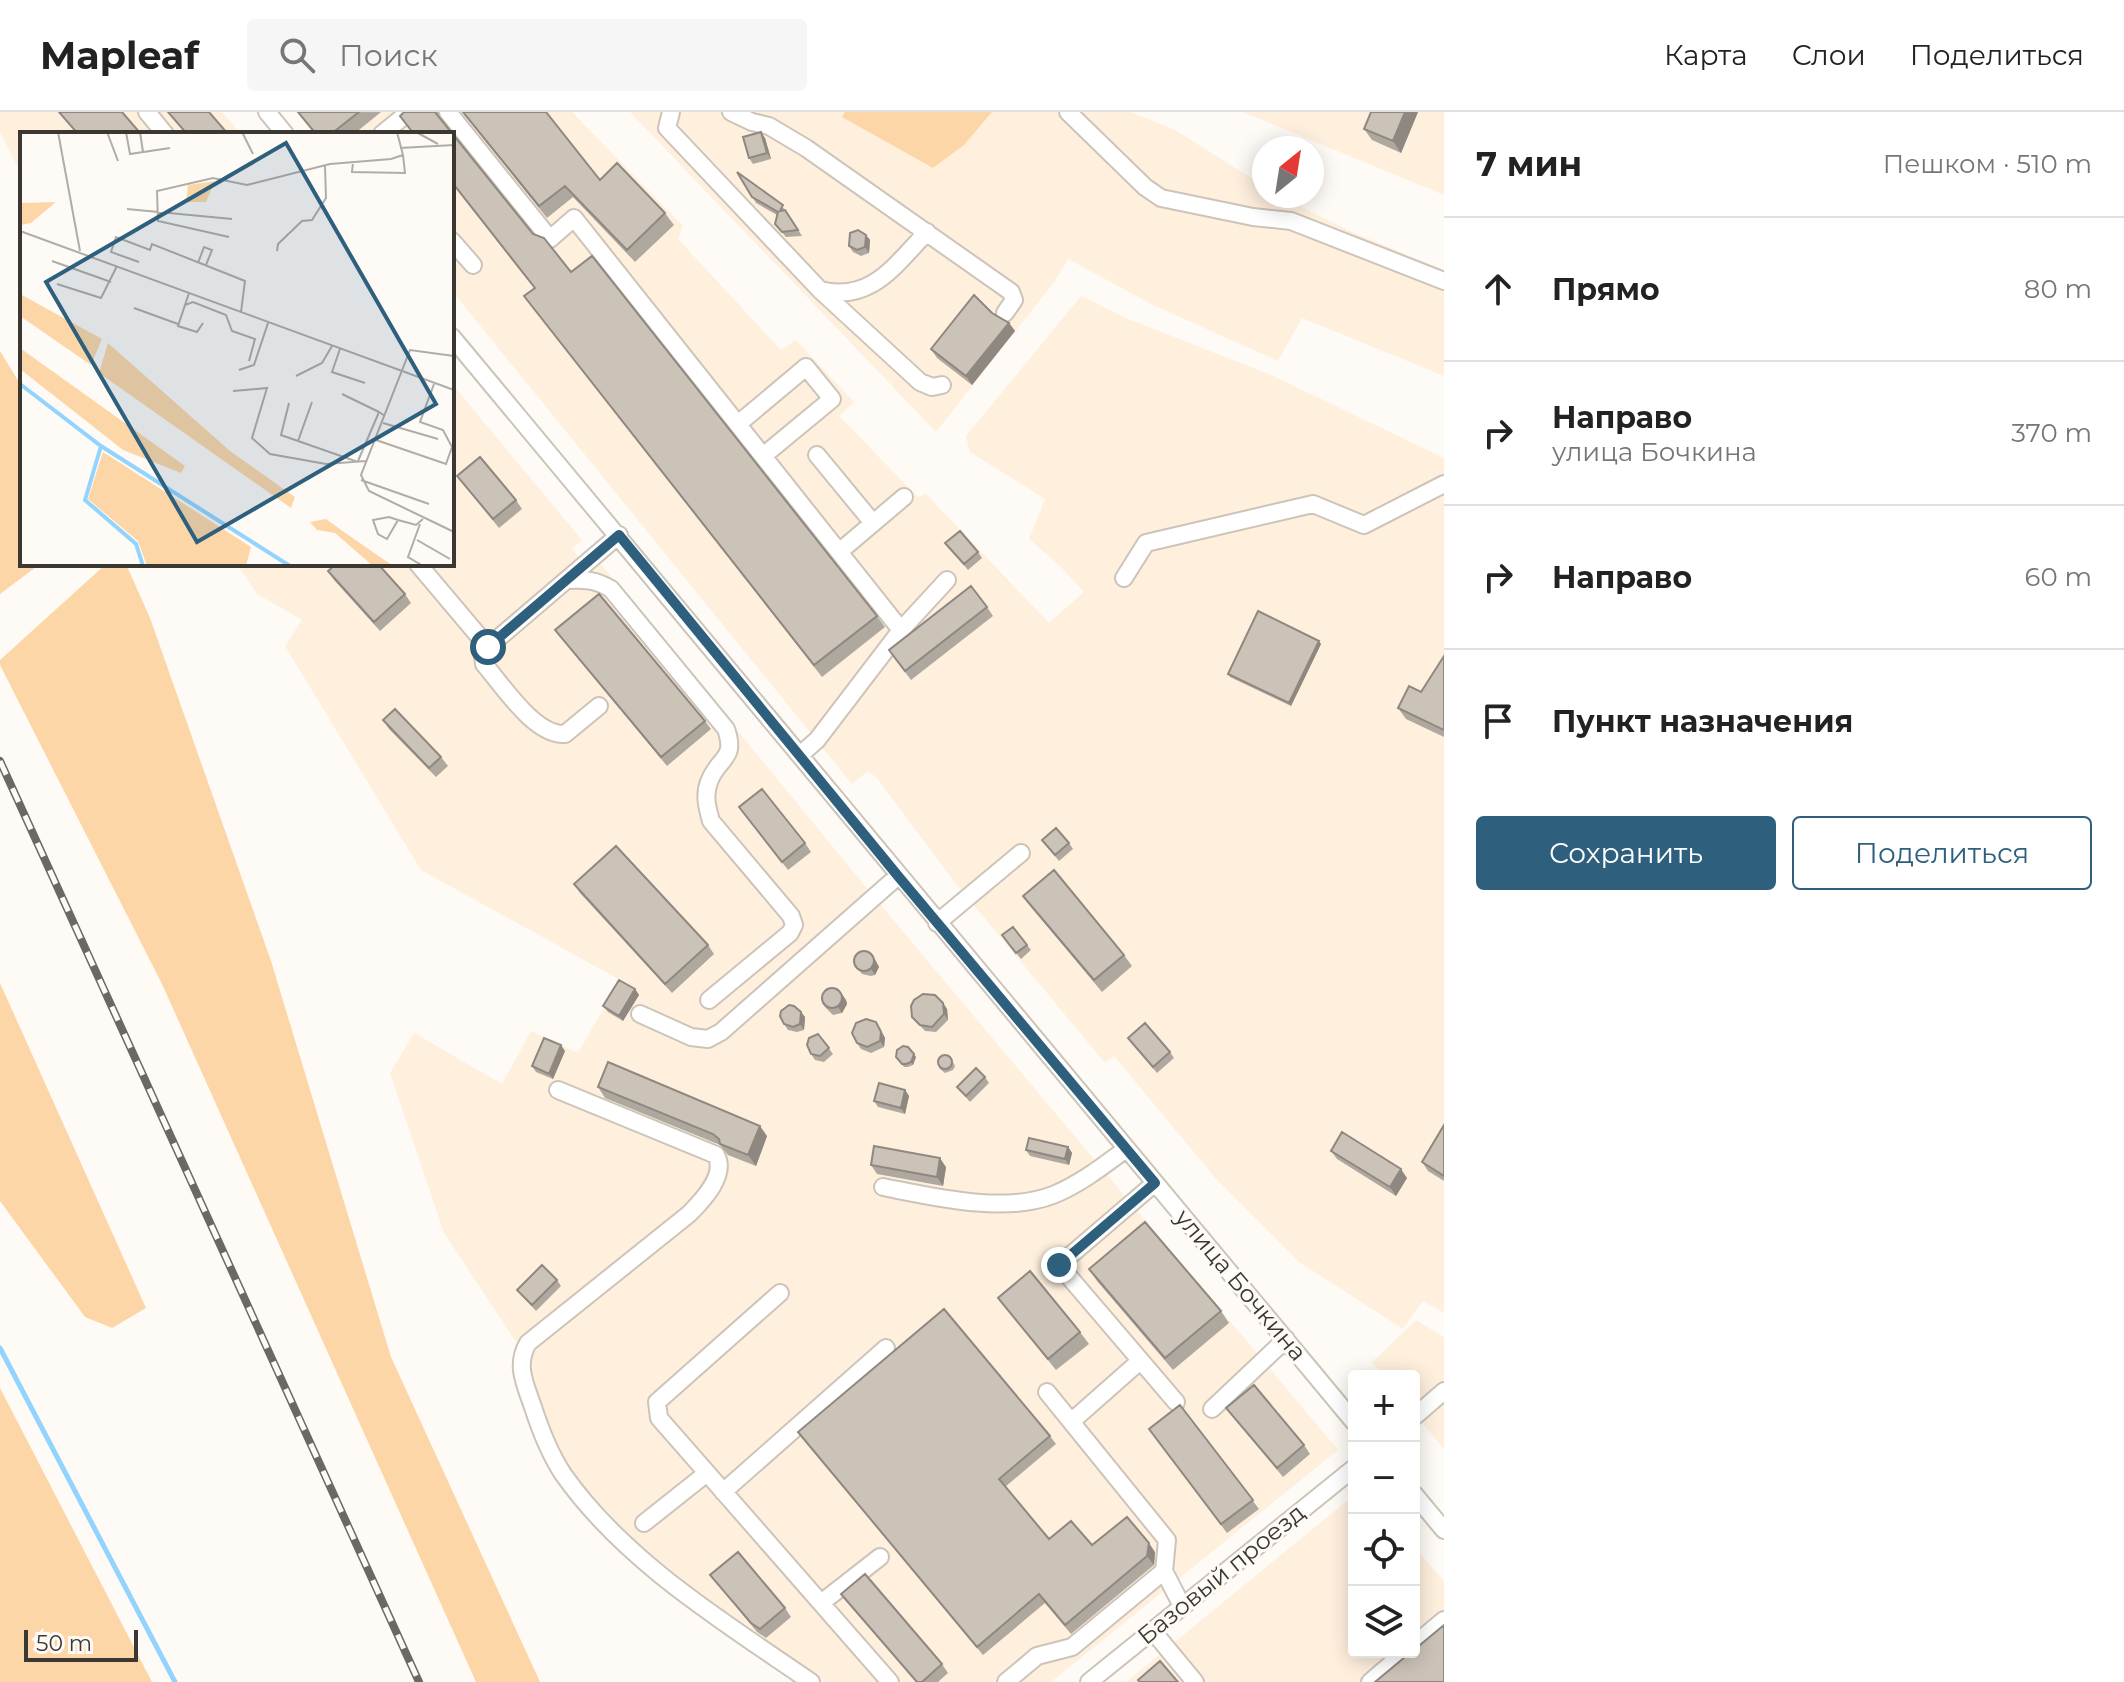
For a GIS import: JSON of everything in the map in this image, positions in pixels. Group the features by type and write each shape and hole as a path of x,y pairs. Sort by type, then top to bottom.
{"street":[{"path":"147,112 163,132"},
{"path":"267,112 283,132"},
{"path":"384,132 409,112"},
{"path":"448,112 550,239 574,218 901,630"},
{"path":"671,112 667,128 820,290 920,382 932,387 942,385"},
{"path":"731,112 769,126 806,148 1011,292 1014,300 1005,313"},
{"path":"1068,112 1145,187 1161,198 1253,217 1291,221 1444,281"},
{"path":"820,290 832,293 860,291 877,282 927,232"},
{"path":"454,243 473,265"},
{"name":"улица Бочкина","path":"454,339 1348,1415"},
{"path":"738,424 806,367 832,399 763,456"},
{"path":"817,455 873,523"},
{"path":"1124,578 1146,543 1313,504 1364,525 1444,484"},
{"path":"839,552 904,497"},
{"path":"599,706 565,734 550,733 531,718 484,664 483,656 488,647 619,535"},
{"path":"420,566 488,647"},
{"path":"567,580 589,579 611,589 726,729 731,743 728,756 710,780 706,803 711,821 791,916 794,925 790,933 709,1000"},
{"path":"800,755 817,740 901,630 947,580"},
{"path":"937,923 1021,853"},
{"path":"640,1014 691,1037 708,1039 721,1032 898,876"},
{"path":"558,1090 716,1155 720,1169 707,1196 689,1214 528,1343 523,1353 522,1375 539,1426 562,1472 598,1517 663,1576 811,1682"},
{"path":"883,1187 961,1202 1035,1200 1077,1183 1126,1149"},
{"path":"1155,1183 1059,1265 1176,1402"},
{"path":"780,1293 657,1402 659,1418 890,1682"},
{"path":"1212,1409 1286,1339"},
{"path":"723,1492 886,1348"},
{"path":"1072,1421 1140,1361"},
{"path":"1420,1412 1444,1391"},
{"path":"1047,1392 1167,1540 1164,1571 1182,1606"},
{"path":"644,1523 707,1473"},
{"name":"Базовый проезд","path":"1089,1682 1348,1473"},
{"path":"1420,1501 1444,1530"},
{"path":"821,1603 880,1557"},
{"path":"1006,1682 1037,1656 1072,1647 1164,1571"},
{"path":"1420,1640 1444,1620"},
{"path":"1152,1630 1195,1682"},
{"path":"1370,1682 1398,1658"}],"shaded area":[{"path":"0,112 222,112 239,132 20,132 20,172 0,132"},
{"path":"297,112 572,112 683,226 678,239 781,350 796,340 854,402 839,416 918,497 926,494 1049,623 1084,592 1029,539 1045,499 970,452 966,436 1081,296 1126,318 1271,375 1444,458 1444,1313 1423,1301 1403,1329 1299,1262 1217,1180 1114,1056 1105,1063 953,880 877,778 868,771 852,784 454,293 454,132 313,132"},
{"path":"630,112 1131,112 1175,130 1252,178 1252,208 1303,208 1444,270 1444,376 1302,318 1278,361 1153,305 1068,259 1055,281 936,432"},
{"path":"845,112 992,112 964,145 933,168 842,117"},
{"path":"1243,112 1444,112 1444,195 1324,145 1324,136 1301,136"},
{"path":"0,351 20,384 20,566 37,566 0,594"},
{"path":"454,386 582,540 572,549 589,570 599,562 874,897 1338,1450 1051,1682 824,1682 692,1587 634,1540 566,1467 545,1421 528,1360 444,1233 390,1073 414,1033 502,1084 531,1031 578,1053 620,980 421,870 285,646 302,620 257,594 238,566 454,566"},
{"path":"104,566 127,566 150,618 271,961 391,1357 540,1682 476,1682 162,984 0,660"},
{"path":"0,983 146,1308 112,1328 85,1317 0,1201"},
{"path":"1416,1320 1444,1337 1444,1449 1420,1420 1420,1370 1378,1370 1372,1362"},
{"path":"0,1388 152,1682 0,1682"},
{"path":"1348,1500 1348,1658 1420,1658 1420,1554 1444,1581 1444,1682 1126,1682"}],"building":[{"path":"59,112 122,112 139,132 76,132"},
{"path":"168,112 209,112 226,132 185,132"},
{"path":"298,112 359,112 334,132 314,132"},
{"path":"404,112 435,112 451,132 412,132 400,116"},
{"path":"463,112 546,112 600,180 617,163 665,213 627,250 565,186 539,206"},
{"path":"1371,112 1405,112 1393,141 1364,129"},
{"path":"761,132 767,153 749,158 743,137"},
{"path":"454,136 533,234 544,238 571,272 592,256 877,616 814,665 524,296 535,288 454,185"},
{"path":"737,172 783,205 780,211 785,210 798,230 782,232 775,224 778,212 752,197"},
{"path":"858,230 866,235 865,247 857,250 849,246 850,233"},
{"path":"974,295 992,313 1009,323 966,376 931,349"},
{"path":"480,457 516,500 493,519 457,476"},
{"path":"960,531 978,552 964,564 945,543"},
{"path":"334,566 380,566 405,594 374,622 328,571"},
{"path":"971,586 987,607 905,671 889,650"},
{"path":"599,594 705,721 661,757 555,630"},
{"path":"1258,611 1319,641 1289,703 1228,674"},
{"path":"1444,656 1444,730 1398,708 1409,686 1421,692"},
{"path":"395,709 441,757 429,768 383,720"},
{"path":"762,789 805,843 782,862 739,807"},
{"path":"1056,828 1069,843 1055,855 1042,840"},
{"path":"616,846 708,945 665,984 574,884"},
{"path":"1054,870 1124,955 1094,980 1023,896"},
{"path":"1013,927 1027,945 1016,953 1002,935"},
{"path":"864,951 871,954 874,961 871,968 864,971 857,968 854,961 857,954"},
{"path":"619,980 635,989 619,1016 603,1006"},
{"path":"828,988 836,988 842,998 836,1008 828,1008 822,1002 822,994"},
{"path":"923,994 935,995 943,1003 944,1014 932,1027 920,1025 912,1017 911,1006"},
{"path":"789,1005 801,1012 800,1024 793,1027 784,1024 780,1016"},
{"path":"866,1019 876,1022 881,1032 880,1041 867,1047 857,1043 852,1033 856,1023"},
{"path":"1145,1023 1170,1052 1153,1067 1128,1038"},
{"path":"818,1034 829,1048 820,1056 811,1054 807,1045 809,1038"},
{"path":"544,1038 561,1045 549,1074 532,1066"},
{"path":"903,1046 914,1054 911,1062 906,1064 896,1057 897,1050"},
{"path":"945,1055 952,1062 945,1069 938,1062"},
{"path":"608,1062 760,1126 748,1155 720,1144 713,1134 598,1087"},
{"path":"976,1068 985,1077 966,1096 957,1087"},
{"path":"879,1083 905,1090 901,1108 874,1101"},
{"path":"1444,1125 1444,1176 1422,1162"},
{"path":"1342,1132 1401,1169 1390,1187 1331,1151"},
{"path":"1029,1138 1068,1147 1065,1159 1026,1150"},
{"path":"874,1146 940,1158 937,1177 871,1165"},
{"path":"1145,1222 1221,1311 1165,1358 1089,1269"},
{"path":"542,1265 557,1280 532,1305 517,1290"},
{"path":"1030,1271 1080,1332 1048,1359 998,1298"},
{"path":"944,1309 1050,1436 999,1479 1049,1539 1071,1521 1092,1545 1127,1517 1149,1543 1147,1556 1065,1625 1039,1594 977,1647 798,1432"},
{"path":"1254,1385 1304,1445 1277,1468 1226,1408"},
{"path":"1180,1405 1253,1500 1221,1524 1149,1429"},
{"path":"738,1552 785,1608 760,1629 751,1623 710,1575"},
{"path":"865,1574 942,1664 922,1682 917,1682 841,1594"},
{"path":"1444,1625 1444,1682 1375,1682 1404,1658 1420,1658 1420,1645"},
{"path":"1160,1661 1178,1682 1138,1680"}],"waterway":[{"path":"0,1348 175,1682"}],"railway":[{"path":"0,761 419,1682"}],"route":[{"path":"488,647 619,535 1155,1183 1059,1265"}]}
